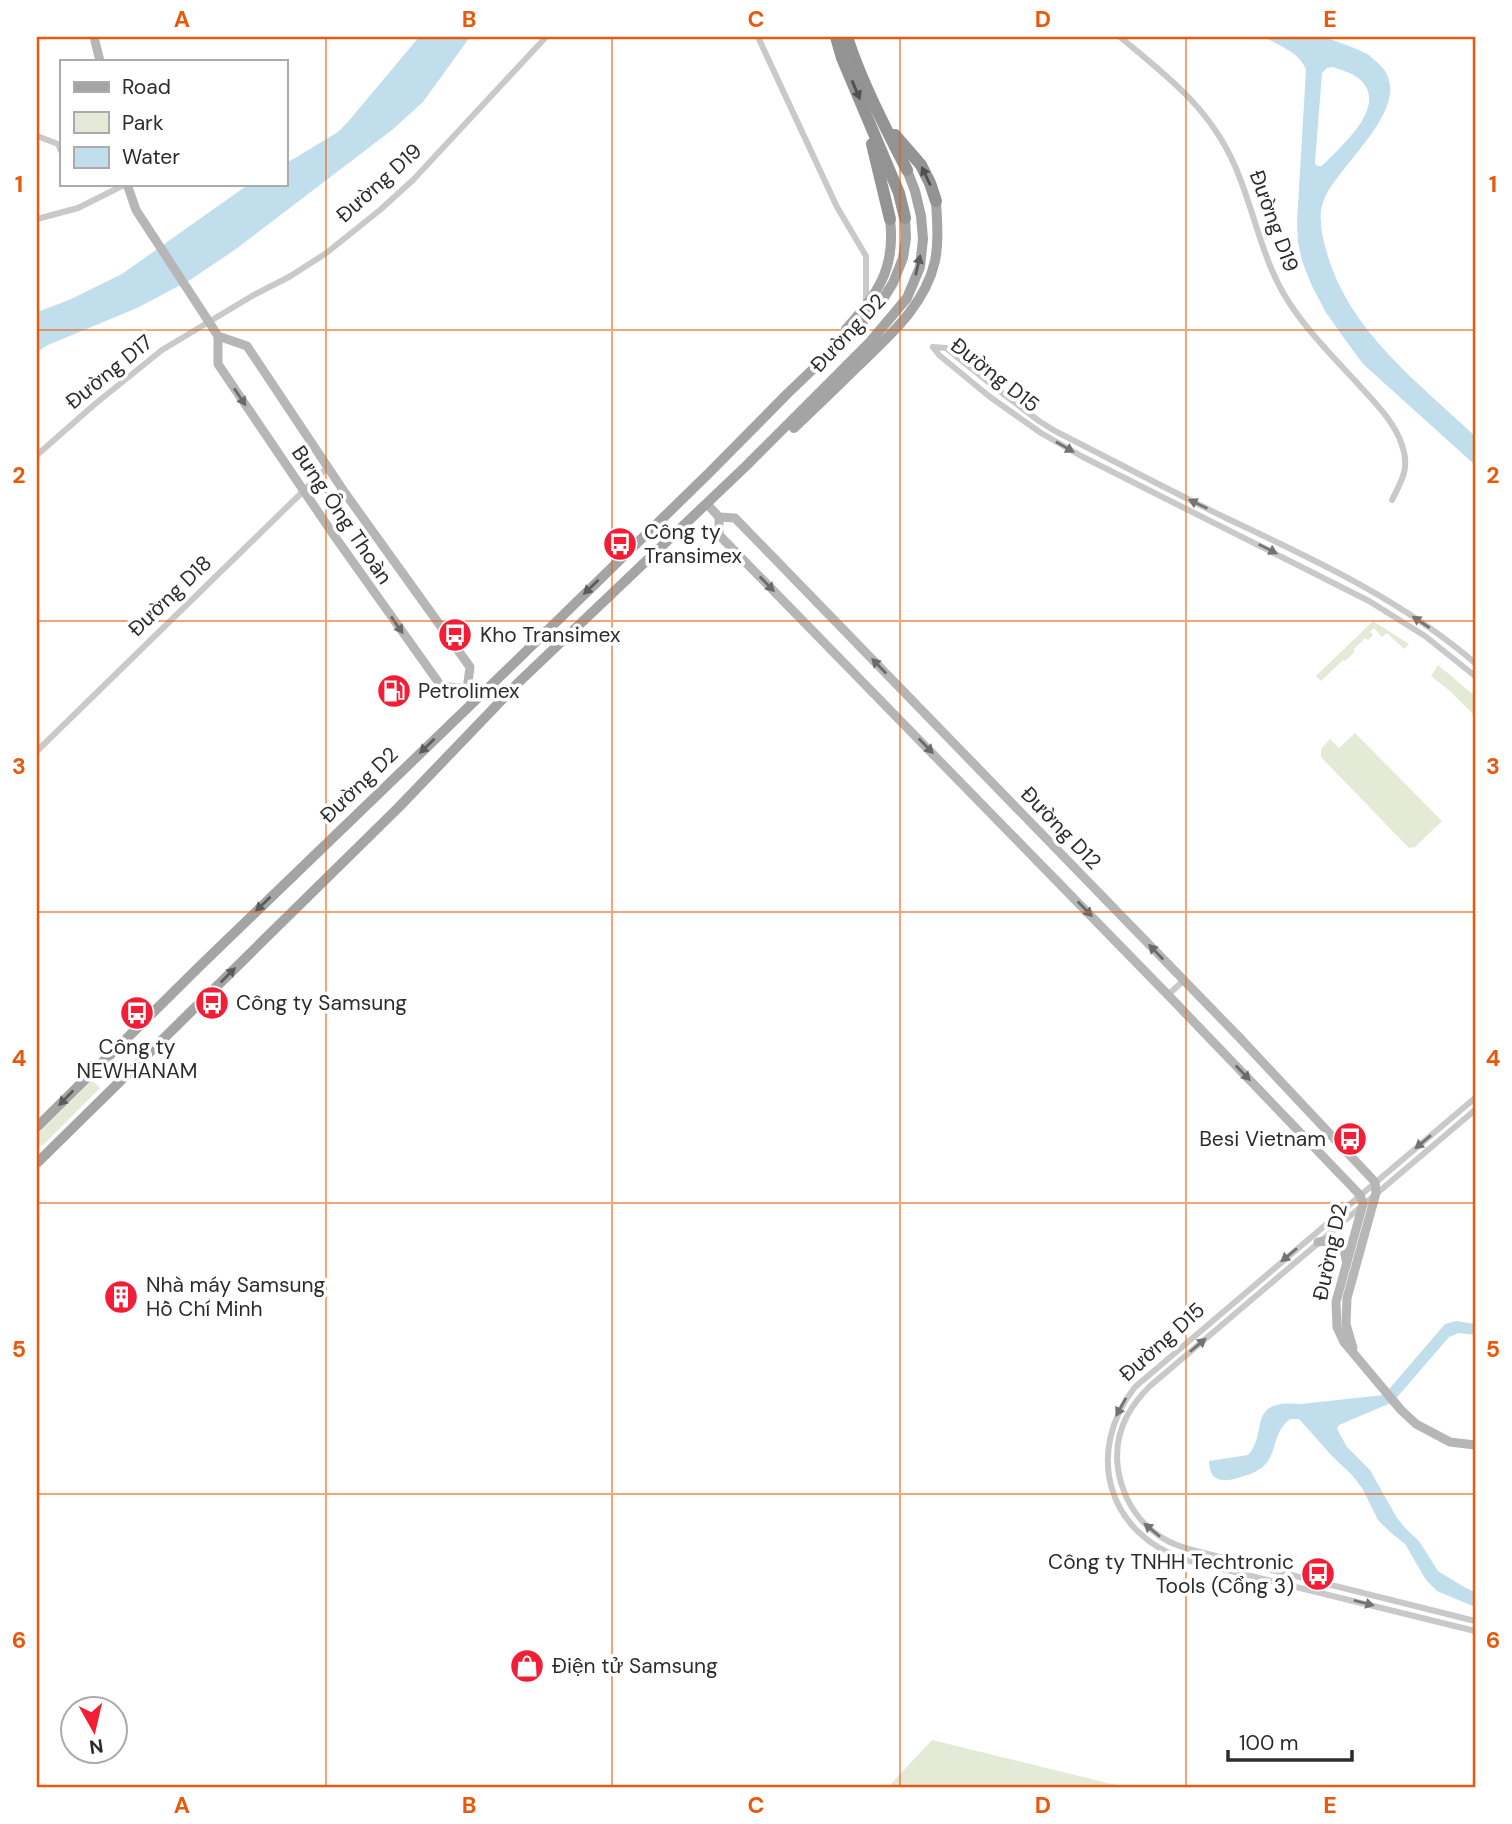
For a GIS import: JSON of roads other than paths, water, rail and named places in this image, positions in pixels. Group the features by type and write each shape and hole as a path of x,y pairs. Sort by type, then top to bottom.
{"highway":[{"path":"835,37 847,55 875,119 905,218"},
{"path":"847,37 847,55"},
{"path":"875,119 907,170"},
{"path":"875,119 921,164 936,201"},
{"path":"875,119 873,148 890,219"}],"main road":[{"name":"Đường D2","path":"38,1162 411,793 422,790 444,767 445,759 519,682 673,537 866,346 907,298 920,267 923,239 921,216 907,170"},
{"name":"Đường D2","path":"723,488 743,478 900,325 928,283 935,260 936,201"},
{"name":"Đường D2","path":"37,1127 691,486 709,473 878,307 893,283 903,258 905,218"},
{"name":"Đường D2","path":"709,473 715,459 847,328 880,288 887,269 892,237 890,219"},
{"name":"Đường D2","path":"724,450 736,444"},
{"path":"691,486 707,504"},
{"path":"476,698 489,713"}],"street":[{"path":"94,37 100,60"},
{"name":"Đường D19","path":"209,322 325,254 380,210 413,180 546,37"},
{"path":"758,37 837,207 866,256 866,307"},
{"name":"Đường D19","path":"1120,37 1178,85 1214,128 1237,169 1265,256 1276,281 1317,340 1395,428 1405,459 1405,472 1392,500"},
{"path":"37,136 58,144 60,148"},
{"path":"37,219 78,208 122,186"},
{"name":"Bưng Ông Thoàn","path":"127,186 136,210 154,240 218,336 218,364 338,542 441,686 467,689 476,698"},
{"name":"Đường D17","path":"37,455 162,350 209,322"},
{"name":"Bưng Ông Thoàn","path":"218,336 247,346 328,467 470,667 467,689"},
{"name":"Đường D15","path":"1475,663 1420,621 1361,586 1055,431 946,348 933,347 990,397 1041,433 1083,457 1369,601 1425,636 1475,676"},
{"name":"Đường D18","path":"37,751 328,467"},
{"name":"Đường D12","path":"707,504 719,517 719,535 1168,995 1362,1199"},
{"name":"Đường D12","path":"719,517 735,517 1375,1182"},
{"path":"1168,995 1184,981"},
{"name":"Đường D15","path":"1475,1098 1375,1182 1362,1199 1318,1242 1150,1386 1127,1416 1118,1448 1118,1470 1128,1501 1142,1521 1160,1537 1183,1548 1475,1621"},
{"name":"Đường D15","path":"1475,1110 1377,1193 1362,1199 1143,1379 1122,1404 1112,1425 1107,1458 1113,1491 1122,1511 1144,1538 1164,1551 1186,1560 1475,1631"},
{"path":"1375,1182 1377,1193"},
{"name":"Đường D2","path":"1354,1353 1348,1333 1346,1307 1377,1193"},
{"name":"Đường D2","path":"1362,1199 1338,1294 1336,1318 1340,1334 1368,1372 1416,1424 1450,1442 1475,1445"},
{"path":"1318,1242 1333,1241 1342,1246 1346,1265"},
{"path":"1283,1583 1286,1573"}],"water":[{"path":"1309,36 1332,40 1368,55 1379,64 1389,80 1390,97 1383,115 1323,202 1323,237 1337,281 1369,331 1409,375 1475,436 1475,465 1363,364 1325,311 1311,284 1302,261 1297,222 1306,70 1294,54 1264,37","holes":["1333,67 1358,78 1367,88 1369,100 1360,124 1324,164 1317,166 1315,163 1322,73"]},
{"path":"419,37 470,37 423,102 392,130 236,249 190,280 137,308 37,352 37,312 69,300 122,274 246,186 287,186 287,163 338,132"},
{"path":"1456,1321 1475,1324 1475,1335 1459,1333 1449,1337 1393,1402 1339,1425 1337,1429 1347,1447 1370,1470 1397,1518 1419,1541 1438,1571 1475,1592 1475,1607 1437,1591 1426,1580 1405,1544 1378,1520 1362,1488 1352,1475 1299,1419 1290,1419 1283,1426 1270,1458 1256,1471 1228,1480 1216,1478 1212,1474 1209,1461 1248,1455 1254,1446 1261,1419 1272,1407 1384,1395 1445,1324"}],"place":[{"name":"Công ty Transimex","path":"620,544"},
{"name":"Kho Transimex","path":"455,635"},
{"name":"Petrolimex","path":"394,691"},
{"name":"Công ty Samsung","path":"212,1003"},
{"name":"Công ty NEWHANAM","path":"137,1013"},
{"name":"Besi Vietnam","path":"1350,1139"},
{"name":"Nhà máy Samsung Hồ Chí Minh","path":"121,1297"},
{"name":"Công ty TNHH Techtronic Tools (Cổng 3)","path":"1318,1574"},
{"name":"Điện tử Samsung","path":"527,1666"}]}
